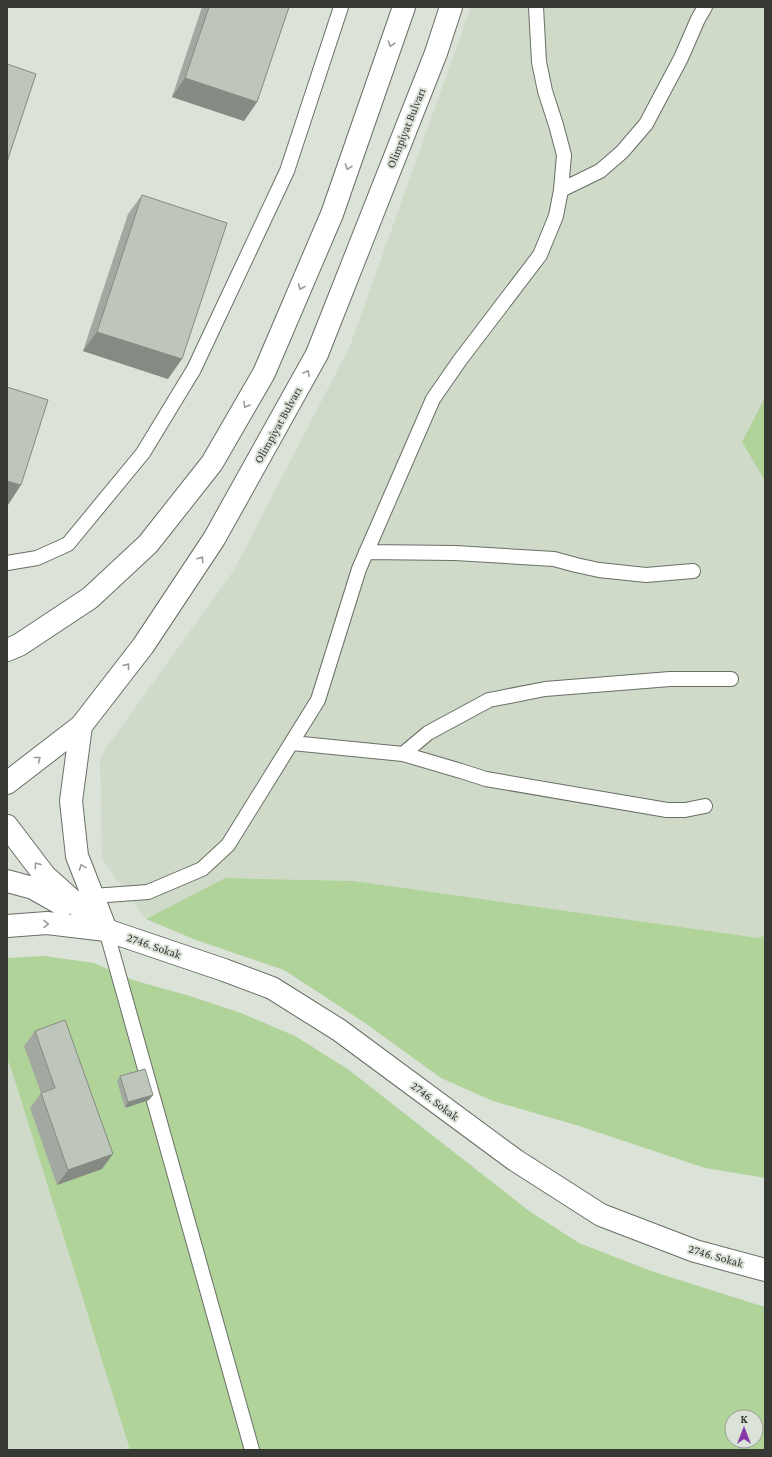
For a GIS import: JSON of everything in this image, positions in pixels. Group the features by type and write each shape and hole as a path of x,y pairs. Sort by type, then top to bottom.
{"main road":[{"path":"7,650 19,645 96,592 148,544 212,463 264,373 332,214 404,7"},
{"name":"Olimpiyat Bulvarı","path":"7,783 80,726 143,646 214,539 317,354 436,53 451,7"},
{"path":"80,726 71,801 77,856 106,930"},
{"path":"7,826 45,876 106,930"},
{"path":"7,881 33,888 106,930"},
{"path":"7,926 48,924 106,930"},
{"name":"2746. Sokak","path":"106,930 272,988 339,1030 515,1160 601,1215 695,1251 765,1270"}],"lane":[{"path":"7,563 38,558 68,544 143,453 194,369 287,171 341,7"},
{"path":"93,896 148,892 202,869 228,845 318,700 359,569 433,399 460,360 540,256 556,216 561,190 564,155 545,91 539,62 536,7"},
{"path":"561,190 600,171 622,152 646,124 681,58 698,19 705,7"},
{"path":"366,552 455,553 554,559 576,566 646,575 693,572"},
{"path":"403,754 428,733 489,700 546,689 670,679 731,679"},
{"path":"292,743 403,754 486,779 667,810 686,810 705,806"},
{"path":"106,930 252,1450"}],"shaded area":[{"path":"471,7 765,7 765,397 742,442 765,481 765,935 759,938 354,881 225,878 146,919 102,859 100,757 234,570 350,346"},
{"path":"7,1060 10,1065 130,1450 7,1450"}],"green space":[{"path":"765,397 765,481 742,442"},
{"path":"225,878 354,881 759,938 765,935 765,1178 705,1168 576,1125 493,1101 441,1078 365,1023 284,970 196,940 146,919"},
{"path":"44,956 94,963 136,981 190,996 241,1013 295,1036 349,1070 529,1211 579,1243 651,1271 765,1307 765,1450 130,1450 10,1065 7,1060 7,958"}],"building":[{"path":"209,7 289,7 257,102 185,78"},
{"path":"7,64 36,74 7,162"},
{"path":"142,195 227,223 182,359 97,332"},
{"path":"7,387 48,400 21,485 7,481"},
{"path":"65,1020 113,1154 68,1170 41,1093 55,1088 35,1031"},
{"path":"145,1069 153,1095 128,1102 120,1076"}]}
